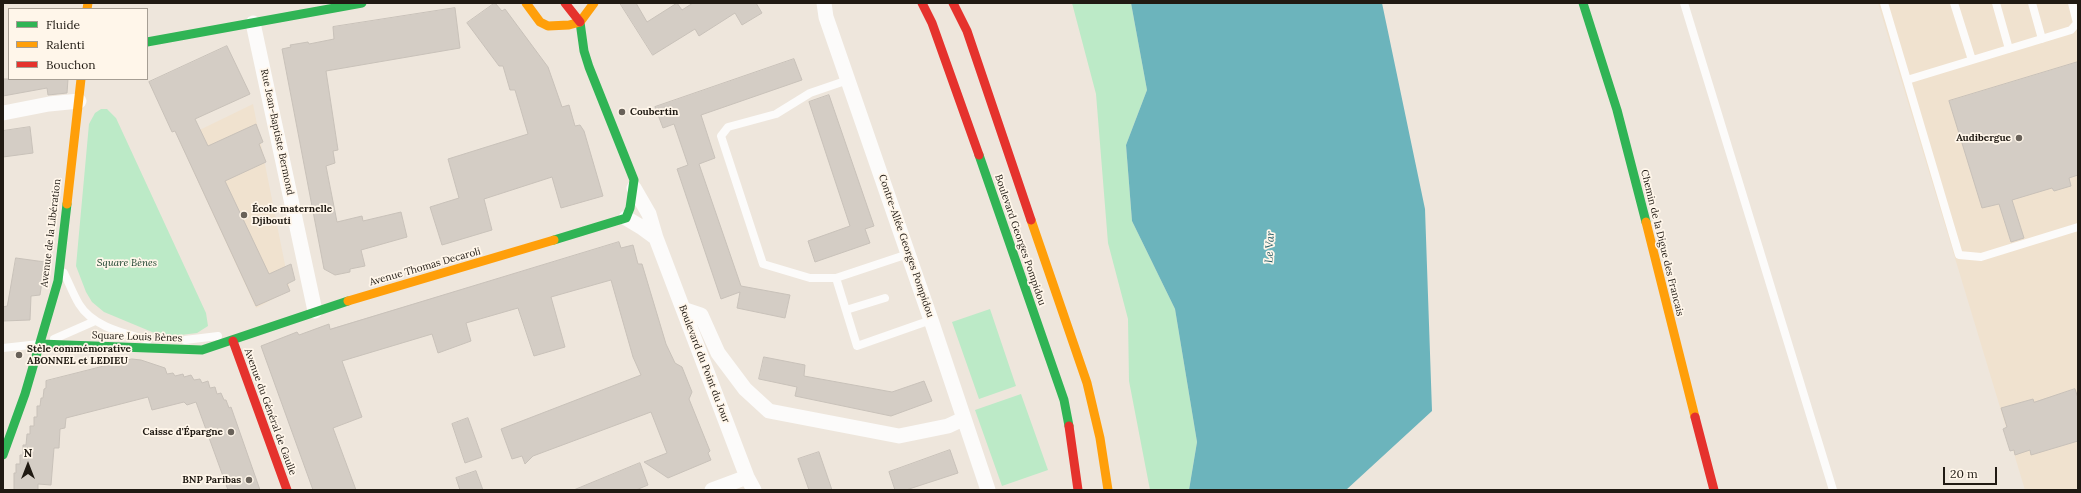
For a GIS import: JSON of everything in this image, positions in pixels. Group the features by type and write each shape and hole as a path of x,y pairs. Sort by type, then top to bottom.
{"main road":[{"path":"148,42 362,3"},
{"path":"526,3 540,22 545,21 548,26 560,26 580,22 594,3"},
{"path":"565,3 580,22"},
{"name":"Boulevard Georges Pompidou","path":"922,3 935,30 1064,400 1071,436 1078,490"},
{"name":"Boulevard Georges Pompidou","path":"953,3 967,32 1088,383 1100,438 1108,490"},
{"name":"Chemin de la Digue des Francais","path":"1583,3 1616,110 1714,490"},
{"name":"Boulevard du Point du Jour","path":"580,22 584,51 589,67 634,180 634,188 626,218"},
{"name":"Avenue de la Libération","path":"3,455 21,409 58,281 81,80"},
{"name":"Avenue Thomas Decaroli","path":"233,341 315,311 626,218"},
{"name":"Square Louis Bènes","path":"40,344 202,350 233,341"},
{"name":"Avenue du Général de Gaulle","path":"233,341 287,490"}],"street":[{"name":"Contre-Allée Georges Pompidou","path":"819,3 825,10 988,490"},
{"name":"Rue Jean-Baptiste Bermond","path":"253,23 315,311"},
{"path":"3,113 49,104 79,101"},
{"name":"Boulevard du Point du Jour","path":"634,188 649,214 656,238 750,483"},
{"path":"626,218 641,226 656,238"},
{"path":"683,309 701,314 718,353 745,389 769,411 899,436 948,426 963,420"},
{"path":"712,490 750,483"}],"lane":[{"path":"1684,3 1833,490"},
{"path":"1884,3 1959,255 1981,257 2078,228"},
{"path":"1954,3 1972,60"},
{"path":"1996,3 2009,49"},
{"path":"2032,3 2042,39"},
{"path":"1907,80 2071,30 2078,23 2072,3"},
{"path":"848,80 810,93 776,114 728,127 721,136 763,264 810,278 836,278 908,254"},
{"path":"59,263 79,304 95,321 123,333 153,342 191,340 221,336 233,341"},
{"path":"836,278 857,346 931,320"},
{"path":"846,310 885,298"},
{"path":"3,348 40,344 95,321"}],"shaded area":[{"path":"1878,3 2078,3 2078,490 2025,490"},
{"name":"École maternelle Djibouti","path":"253,104 290,290 256,308 179,140"}],"green space":[{"path":"1072,3 1131,3 1147,90 1126,145 1132,221 1175,309 1197,442 1189,490 1150,490 1129,381 1128,319 1108,243 1096,94"},
{"name":"Square Bènes","path":"101,109 107,109 116,118 206,313 208,326 197,333 164,337 104,312 92,302 86,292 76,266 89,124 95,113"},
{"path":"990,309 1016,386 979,399 952,322"},
{"path":"1021,394 1048,470 1002,486 975,410"}],"water":[{"name":"Le Var","path":"1131,3 1382,3 1425,209 1432,411 1346,490 1189,490 1197,442 1175,309 1132,221 1126,145 1147,90"}],"building":[{"path":"495,3 502,11 505,9 548,67 562,107 569,105 575,126 580,125 584,131 603,196 561,208 552,177 484,199 492,230 442,245 430,207 459,198 448,159 528,134 515,90 510,90 503,66 499,66 467,23"},
{"path":"620,3 636,3 647,22 677,3 682,10 693,3 756,3 762,13 742,25 735,13 699,36 695,29 653,55"},
{"path":"455,8 460,48 326,71 338,150 333,151 335,163 326,166 337,222 362,216 363,221 401,212 407,237 361,250 365,266 350,269 350,272 335,275 324,269 282,49 291,47 290,45 308,42 309,44 334,39 333,27"},
{"path":"227,46 250,94 195,119 208,146 256,124 263,142 259,144 266,162 225,181 269,274 291,264 295,280 287,284 290,291 256,306 175,131 172,132 149,82"},
{"path":"794,59 802,80 701,115 715,158 699,164 741,286 790,295 785,318 737,308 740,292 721,299 677,169 688,165 674,124 663,128 655,107"},
{"name":"Audibergue","path":"2078,62 2078,175 2069,178 2071,186 2054,191 2052,188 2012,200 2024,238 2011,242 1999,204 1982,208 1949,101"},
{"path":"3,79 68,80 67,93 48,95 47,88 3,96"},
{"path":"829,95 874,226 865,229 870,243 815,262 808,241 850,226 809,102"},
{"path":"30,127 33,153 3,157 3,131"},
{"path":"619,242 621,248 633,245 638,264 642,264 666,344 675,363 682,367 692,392 689,399 710,451 708,453 711,460 668,478 644,462 667,453 651,412 533,456 525,464 522,456 512,459 501,429 641,375 633,357 611,280 551,297 565,347 534,356 518,308 466,323 471,341 438,353 432,334 342,361 362,417 333,428 356,490 313,490 261,346 297,332 299,335 329,324 330,329"},
{"path":"16,258 45,262 40,295 31,296 30,320 3,321 3,307 7,306"},
{"path":"764,357 805,365 804,376 892,392 924,381 932,401 891,416 795,396 797,387 759,379"},
{"path":"132,359 141,360 165,368 167,374 173,373 175,376 183,374 184,377 191,375 194,380 200,379 202,383 208,381 210,388 215,387 217,394 221,393 229,408 231,407 260,490 228,490 196,402 187,405 184,402 152,410 148,397 66,418 65,428 60,429 59,448 54,448 51,485 38,484 38,490 14,490 14,473 16,473 16,464 20,464 20,455 23,455 23,445 26,445 27,434 30,434 30,426 34,426 34,417 37,417 37,406 40,406 41,398 43,398 44,389 46,388 46,381"},
{"path":"2075,389 2078,398 2078,441 2031,455 2030,450 2015,455 2014,450 2010,451 2003,429 2007,427 2001,408 2033,399 2034,402"},
{"path":"468,418 482,457 465,463 452,424"},
{"path":"950,450 958,473 906,490 895,490 889,472"},
{"path":"819,452 832,490 809,490 798,459"},
{"path":"640,463 648,485 636,490 574,490"},
{"path":"476,471 483,490 460,490 456,478"}],"traffic: fast":[{"path":"148,42 362,3"},
{"path":"1583,3 1617,110 1646,222"},
{"path":"554,240 626,218 630,208 634,180 589,67 584,51 580,22"},
{"path":"979,155 1064,400 1069,426"},
{"path":"3,455 25,394 58,281 67,204"},
{"path":"40,344 202,350 348,301"}],"traffic: slow":[{"path":"87,8 88,3"},
{"path":"526,3 540,22 548,26 569,25 580,22 594,3"},
{"path":"67,204 81,80"},
{"path":"1031,220 1087,383 1100,438 1108,490"},
{"path":"1646,222 1695,417"},
{"path":"348,301 554,240"}],"traffic: jam":[{"path":"565,3 580,22"},
{"path":"922,3 932,23 979,155"},
{"path":"953,3 967,31 1031,220"},
{"path":"233,341 287,490"},
{"path":"1695,417 1714,490"},
{"path":"1069,426 1078,490"}],"place":[{"name":"Coubertin","path":"622,112"},
{"name":"Audibergue","path":"2019,138"},
{"name":"École maternelle Djibouti","path":"244,215"},
{"name":"Stèle commémorative ABONNEL et LEDIEU","path":"19,355"},
{"name":"Caisse d'Épargne","path":"231,432"},
{"name":"BNP Paribas","path":"249,480"}]}
